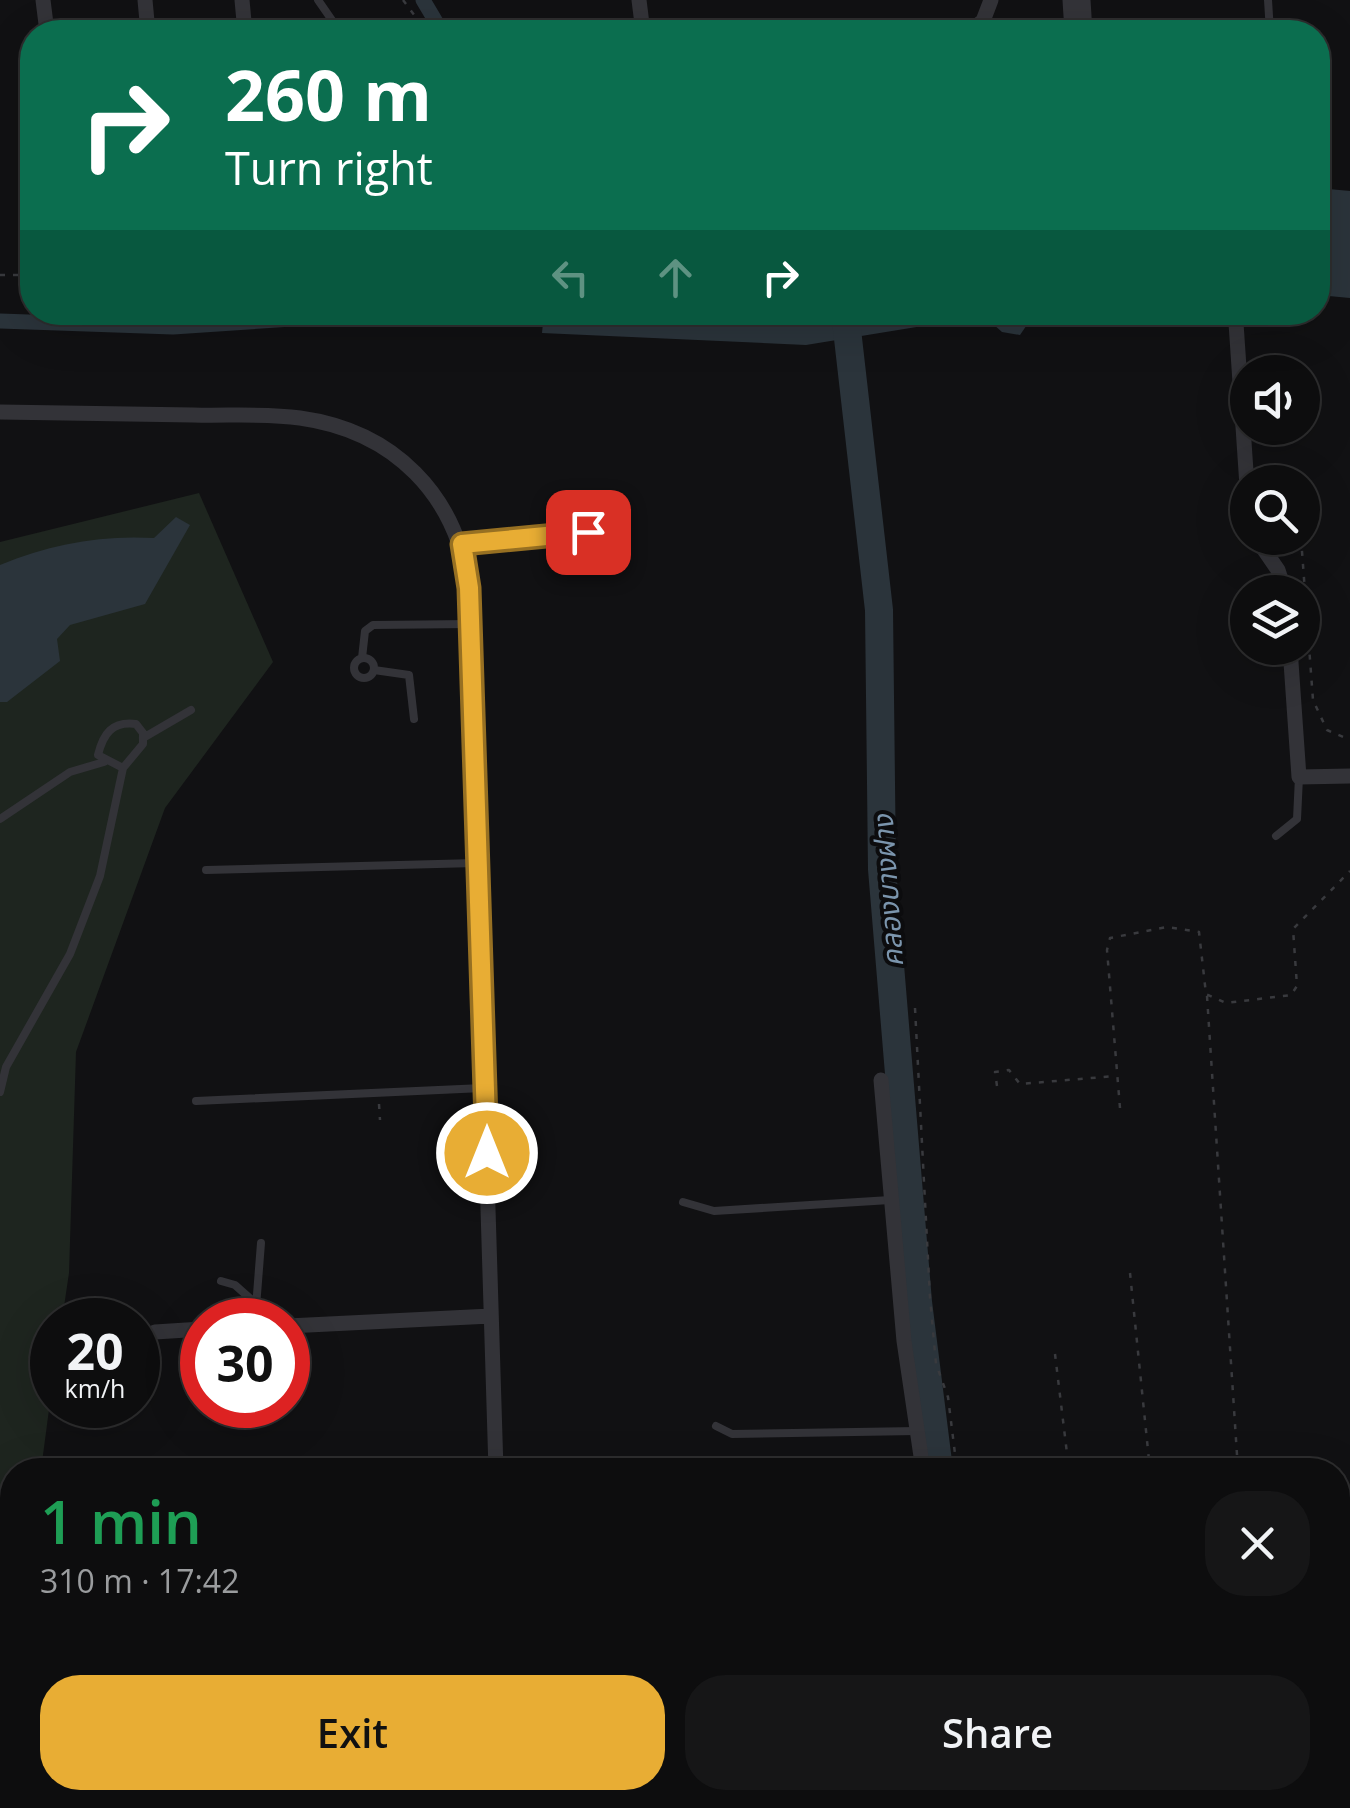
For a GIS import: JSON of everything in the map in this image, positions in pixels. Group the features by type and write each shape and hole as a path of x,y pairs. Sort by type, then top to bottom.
{"street":[{"path":"1236,325 1246,465"},
{"path":"0,412 298,417 348,428 394,452 426,480 462,544 470,624 496,1458"},
{"path":"1291,665 1299,777 1350,776"},
{"path":"881,1080 890,1200 921,1458"},
{"path":"310,1324 491,1316"}],"lane":[{"path":"462,544 588,532"},
{"path":"374,670 368,677 358,676 354,668 362,658 362,639 373,625 470,624"},
{"path":"362,658 370,659 374,670"},
{"path":"374,670 410,675 414,720"},
{"path":"0,1092 6,1067 70,954 100,876 123,768 138,752 143,738 191,710"},
{"path":"123,768 104,762 98,755 111,728 123,722 136,724 143,738"},
{"path":"0,819 70,772 104,762"},
{"path":"1276,836 1297,818 1299,777"},
{"path":"206,870 476,862"},
{"path":"196,1101 487,1088"},
{"path":"683,1202 714,1212 890,1200"},
{"path":"254,1298 262,1268 261,1243"},
{"path":"221,1281 235,1285 250,1298"},
{"path":"716,1426 732,1434 917,1430"}],"path":[{"path":"1302,555 1313,700 1327,730 1350,740"},
{"path":"1206,994 1226,1003 1291,995 1297,986 1294,929 1350,871"},
{"path":"1120,1108 1107,950 1110,938 1167,927 1200,932 1237,1458"},
{"path":"915,1008 930,1298 936,1364 948,1397 955,1458"},
{"path":"996,1086 995,1072 1009,1070 1020,1084 1117,1076"},
{"path":"378,1093 380,1120"},
{"path":"1130,1274 1149,1458"},
{"path":"1055,1354 1068,1458"}],"shaded area":[{"path":"1330,189 1350,191 1350,298 1330,296"},
{"path":"543,325 929,325 806,345 542,333"},
{"path":"994,325 1027,325 1020,335 1002,332"},
{"path":"199,493 273,662 165,808 76,1052 65,1298 30,1298 30,1428 47,1428 43,1458 0,1458 0,542"},
{"path":"176,517 190,525 145,604 70,625 57,639 60,661 7,702 0,702 0,565 76,542 154,538"}],"waterway":[{"path":"423,0 435,20"},
{"path":"0,321 20,322"},
{"path":"115,325 203,325"},
{"name":"คลองบางฝาง","path":"846,325 879,610 882,869 918,1302 938,1458"}],"route":[{"path":"487,1153 469,588 462,544 588,532"}]}
